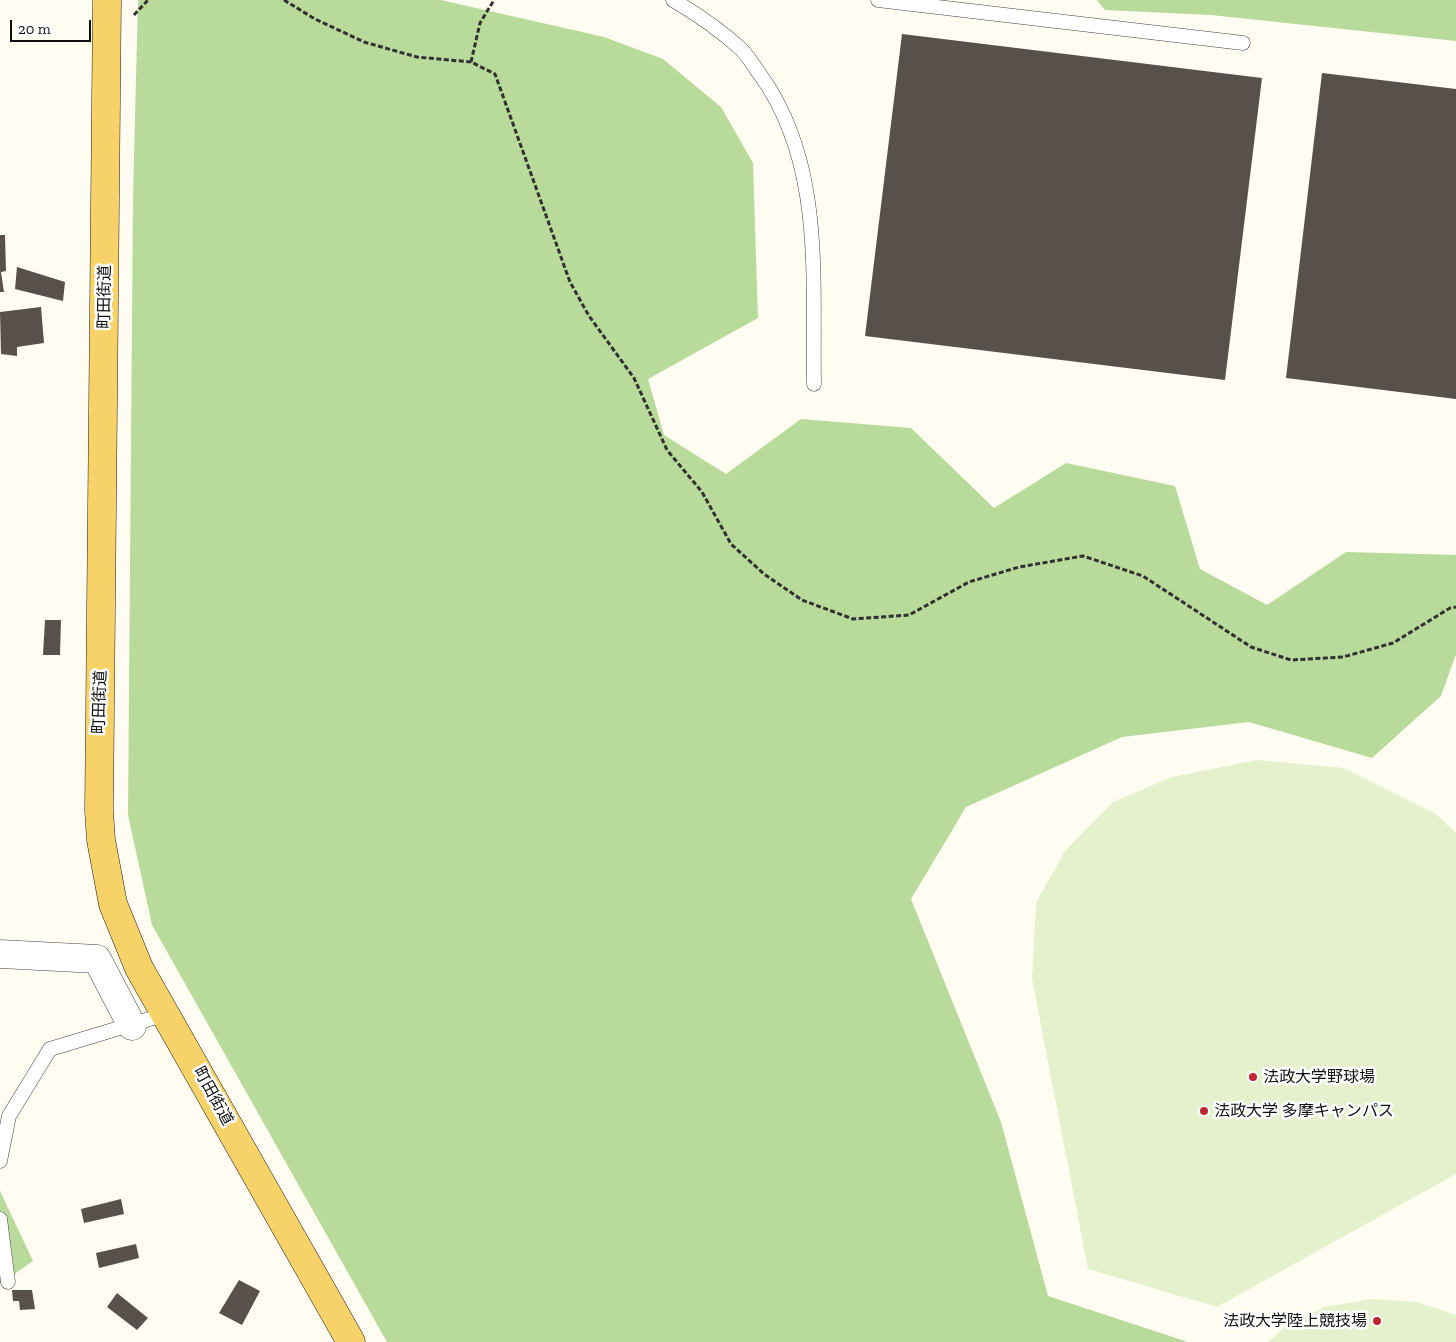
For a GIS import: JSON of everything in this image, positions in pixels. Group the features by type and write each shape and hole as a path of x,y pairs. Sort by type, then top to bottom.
{"main road":[{"name":"町田街道","path":"107,0 99,811 101,840 113,904 139,968 351,1342"}],"street":[{"path":"0,954 97,958 132,1026"}],"lane":[{"path":"673,0 697,14 742,50 773,92 799,153 811,217 814,384"},
{"path":"878,0 1243,43"},
{"path":"0,1160 9,1116 50,1049 132,1026 166,1014"},
{"path":"0,1219 8,1282"}],"path":[{"path":"132,17 148,0"},
{"path":"284,0 315,18 364,42 417,57 471,62 495,74 570,282 589,316 634,378 667,450 702,492 731,544 764,574 802,600 853,619 909,615 969,582 1019,567 1083,556 1143,576 1251,647 1291,660 1343,657 1393,643 1450,608 1456,607"},
{"path":"471,62 480,23 494,0"}],"green space":[{"path":"138,0 441,0 604,37 663,59 721,107 753,163 758,318 648,379 664,435 726,474 801,419 911,428 994,508 1066,463 1175,486 1200,569 1267,605 1346,552 1456,555 1456,654 1441,696 1372,758 1249,722 1122,737 966,807 911,899 1001,1122 1048,1296 1188,1342 387,1342 152,925 128,815 133,197"},
{"path":"1097,0 1456,0 1456,41 1211,15 1105,10"},
{"name":"法政大学野球場","path":"1257,760 1344,768 1436,814 1456,833 1456,1174 1217,1307 1088,1269 1032,979 1036,903 1065,851 1113,802 1172,777"},
{"path":"0,1191 33,1261 0,1284"},
{"name":"法政大学陸上競技場","path":"1372,1299 1417,1302 1456,1315 1456,1342 1268,1342 1286,1326 1325,1307"}],"building":[{"path":"902,34 1262,78 1225,380 865,336"},
{"path":"1322,73 1456,89 1456,399 1286,378"},
{"path":"0,235 5,235 6,271 1,272 4,292 0,292"},
{"path":"17,267 65,282 63,301 15,289"},
{"path":"41,307 44,343 17,347 17,356 1,354 0,312"},
{"path":"45,620 61,620 60,655 43,655"},
{"path":"121,1199 124,1214 84,1223 81,1209"},
{"path":"136,1244 139,1258 99,1268 96,1253"},
{"path":"239,1280 260,1291 242,1325 219,1313"},
{"path":"12,1290 32,1290 35,1309 20,1310 19,1301 13,1301"},
{"path":"117,1293 148,1318 137,1330 107,1307"}],"place":[{"name":"法政大学野球場","path":"1253,1077"},
{"name":"法政大学 多摩キャンパス","path":"1204,1111"},
{"name":"法政大学陸上競技場","path":"1377,1321"}]}
